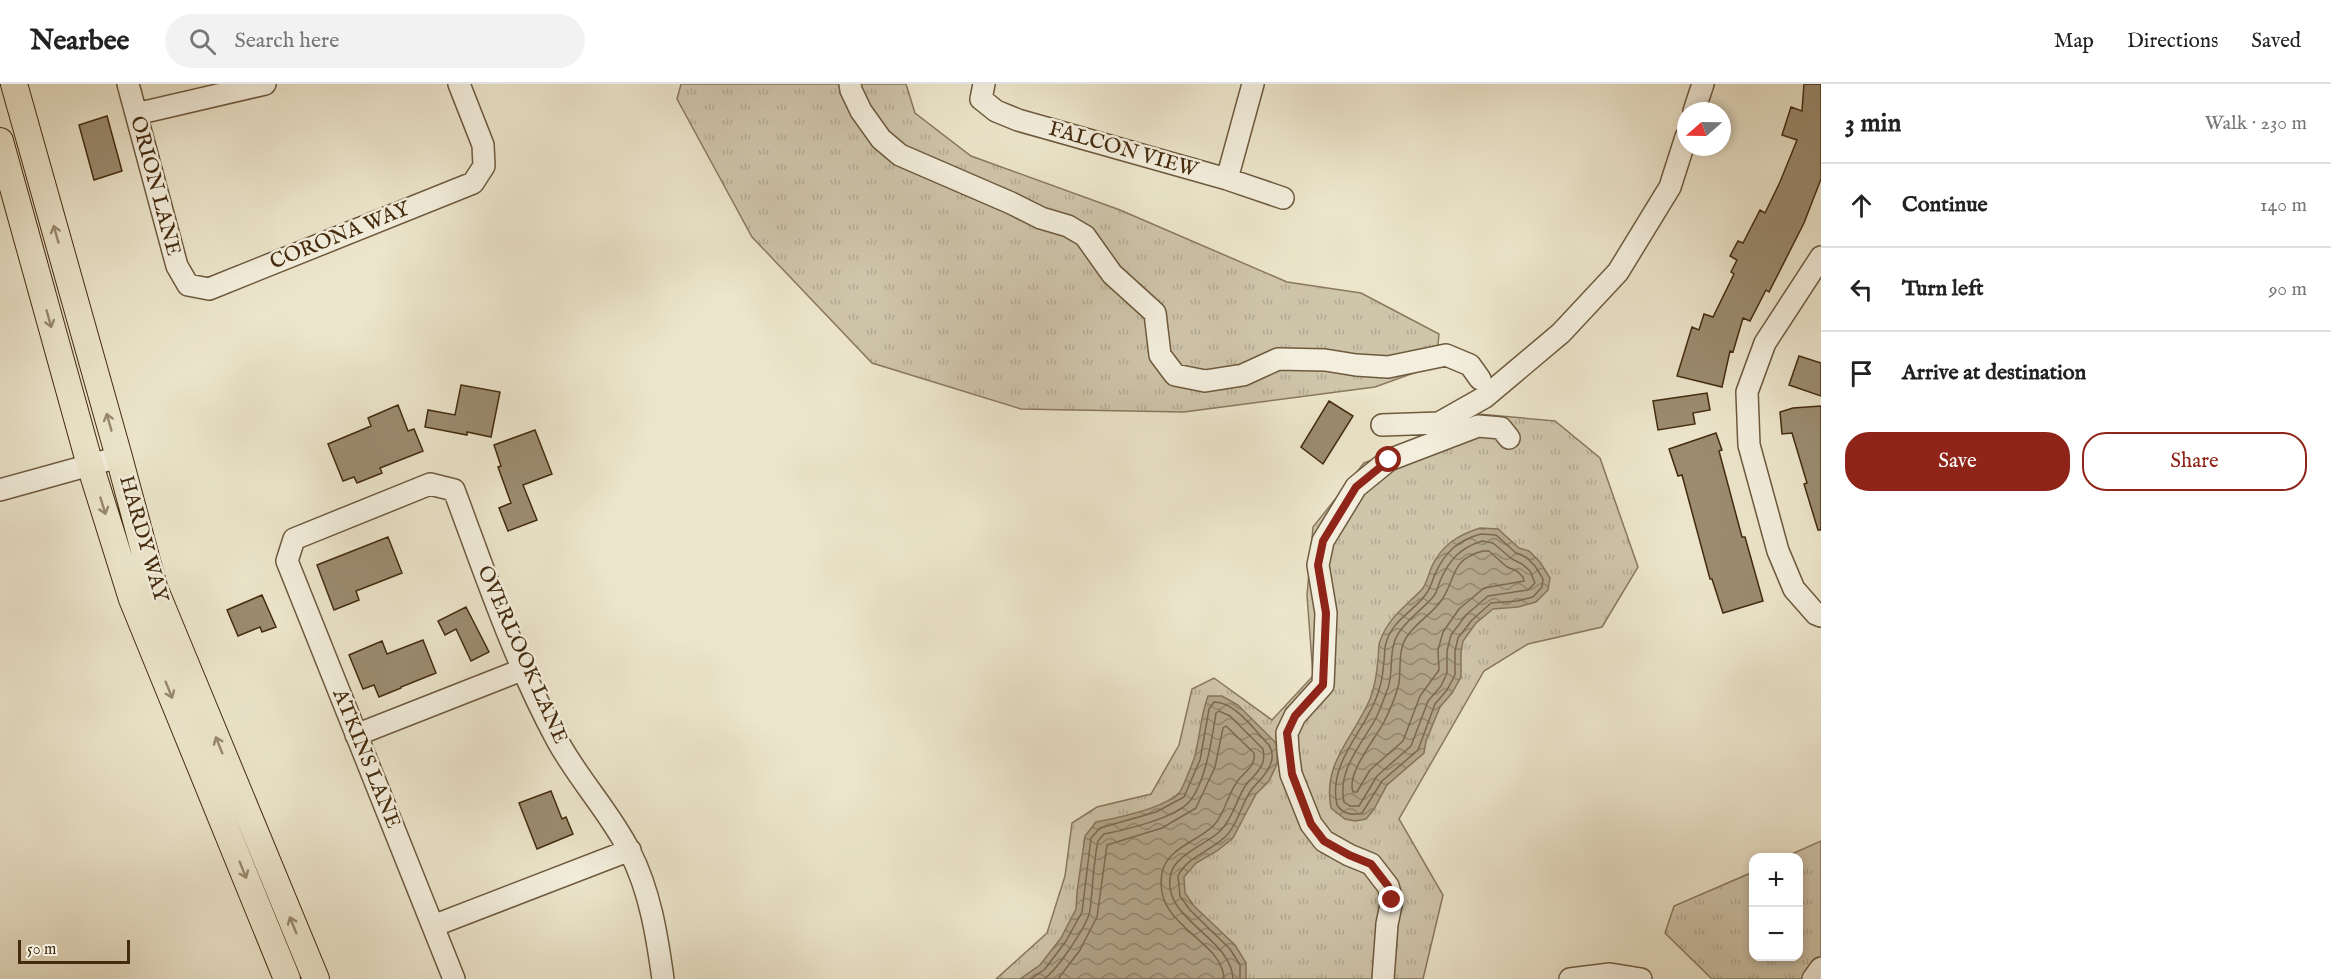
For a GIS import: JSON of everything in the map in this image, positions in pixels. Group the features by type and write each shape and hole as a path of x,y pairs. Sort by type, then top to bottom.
{"main road":[{"name":"HARDY WAY","path":"14,84 154,587 316,979"},
{"name":"HARDY WAY","path":"0,141 90,465 132,599 287,979"}],"street":[{"name":"ORION LANE","path":"128,84 177,266 188,285"},
{"path":"136,114 265,84"},
{"name":"CORONA WAY","path":"188,285 209,289 473,183 484,166 483,146 459,84"},
{"path":"850,84 861,111 881,139 900,155 1041,218 1068,226 1085,236 1112,274 1155,313 1160,355 1175,375 1205,381 1243,375 1278,359 1325,360 1388,367 1446,355 1470,366 1480,379"},
{"name":"FALCON VIEW","path":"984,84 981,99 996,111 1047,128 1227,179 1283,198"},
{"path":"1227,179 1253,84"},
{"path":"1697,102 1703,84"},
{"path":"1382,425 1438,423 1485,397 1561,333 1618,272 1670,187 1680,156"},
{"path":"1821,257 1765,343 1748,392 1749,445 1778,551 1794,589 1816,614 1821,616"},
{"path":"1383,979 1387,924 1392,900 1388,886 1371,864 1324,841 1311,824 1292,774 1288,750 1287,733 1295,716 1323,685 1326,613 1318,565 1323,541 1356,487 1389,460 1478,426 1501,428 1509,438"},
{"path":"0,490 119,457"},
{"name":"ATKINS LANE","path":"454,490 430,484 294,539 287,561 454,979"},
{"name":"OVERLOOK LANE","path":"454,490 524,669 556,739 630,850 656,929 663,979"},
{"path":"356,735 524,669"},
{"path":"433,926 630,850"},
{"path":"1813,979 1821,968"},
{"path":"1570,979 1577,976 1610,974 1641,979"}],"green space":[{"path":"681,84 906,84 915,113 971,156 1120,210 1287,282 1361,293 1439,334 1436,365 1375,387 1184,412 1021,409 872,363 752,237 677,99"},
{"path":"1478,414 1555,421 1600,458 1638,567 1602,627 1528,644 1484,671 1399,819 1443,895 1423,979 996,979 1047,933 1065,876 1072,823 1097,807 1151,794 1179,745 1192,689 1214,678 1272,720 1313,676 1307,595 1313,527 1364,463 1428,439"},
{"path":"1821,841 1821,979 1712,979 1665,933 1674,906 1749,874 1749,961 1803,961 1803,853 1794,853"}],"water":[{"path":"1480,528 1498,529 1519,548 1529,551 1540,562 1550,578 1548,590 1536,602 1518,607 1493,609 1476,623 1463,641 1461,677 1452,693 1440,707 1426,741 1424,753 1387,785 1366,819 1355,821 1345,819 1331,808 1329,792 1331,777 1341,751 1370,699 1376,679 1382,635 1396,614 1423,588 1441,552 1458,538"},
{"path":"1208,696 1222,696 1238,705 1275,742 1278,750 1277,764 1269,781 1256,794 1233,838 1217,851 1196,863 1184,877 1185,893 1194,906 1235,945 1246,963 1246,979 1020,979 1040,965 1061,938 1076,909 1085,836 1096,822 1162,804 1181,791 1194,759"}],"building":[{"path":"1804,84 1821,84 1821,179 1804,223 1769,292 1766,290 1750,321 1743,318 1733,352 1730,351 1722,387 1677,376 1692,327 1699,330 1704,314 1713,317 1734,274 1731,272 1737,260 1730,256 1738,241 1743,243 1760,210 1765,213 1780,182 1797,140 1782,135 1791,107 1802,111"},
{"path":"107,116 122,171 94,180 79,125"},
{"path":"1799,356 1821,363 1821,396 1789,385"},
{"path":"461,385 500,392 491,437 425,427 428,410 455,415"},
{"path":"1707,393 1710,410 1693,413 1695,424 1658,430 1653,401"},
{"path":"1329,401 1353,416 1323,464 1301,447"},
{"path":"398,405 408,431 414,429 423,451 380,468 382,473 357,483 354,477 343,481 328,444 371,426 368,418"},
{"path":"1821,406 1821,530 1818,530 1792,433 1782,434 1780,412 1793,408"},
{"path":"535,430 552,474 523,485 537,520 508,531 499,508 511,503 498,467 501,466 494,445"},
{"path":"1716,433 1742,537 1745,537 1763,601 1723,613 1712,579 1710,579 1682,475 1678,476 1669,449"},
{"path":"388,537 402,573 356,591 359,600 334,610 317,565"},
{"path":"262,595 276,627 262,632 260,627 238,636 227,610"},
{"path":"466,607 489,652 471,661 456,629 445,635 438,621"},
{"path":"423,640 436,673 379,697 374,685 363,689 349,655 382,641 387,654"},
{"path":"551,791 562,819 566,817 573,834 537,849 519,803"}],"route":[{"path":"1389,460 1356,487 1323,541 1318,565 1326,613 1323,685 1311,701 1295,716 1287,733 1292,774 1311,824 1324,841 1371,864 1388,886 1392,900"}]}
